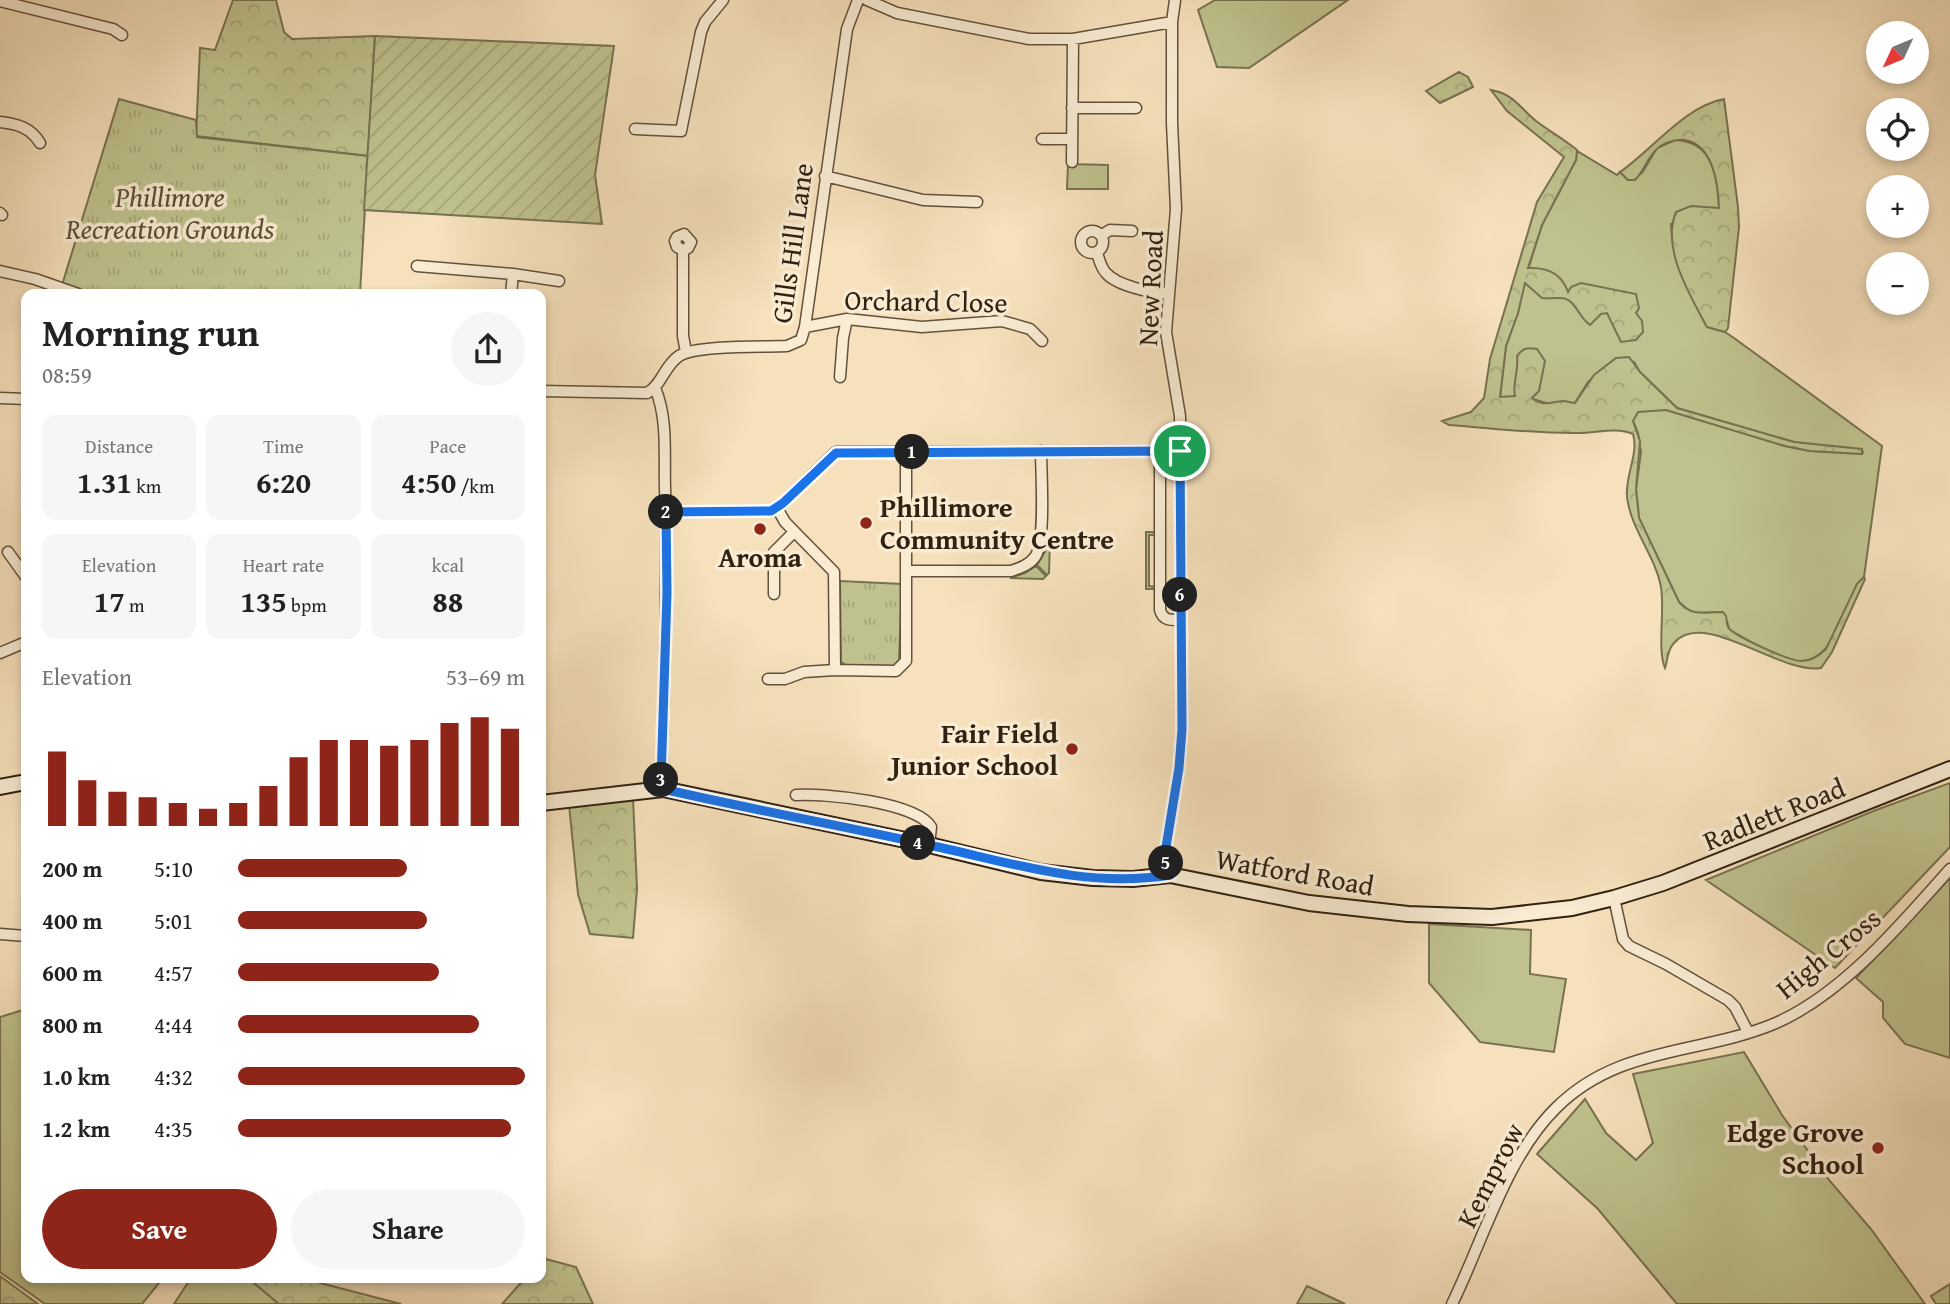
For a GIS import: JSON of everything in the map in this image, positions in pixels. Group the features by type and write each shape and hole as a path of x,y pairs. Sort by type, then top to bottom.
{"main road":[{"name":"Radlett Road","path":"1614,898 1711,866 1950,769"},
{"path":"0,787 21,783"},
{"name":"Watford Road","path":"546,802 663,789 929,845 1041,872 1133,879 1170,875 1309,903 1408,915 1492,917 1537,913 1614,898"}],"street":[{"path":"635,129 681,131 701,32 705,22 723,0"},
{"name":"Gills Hill Lane","path":"686,352 787,346 801,340 847,29 859,0"},
{"path":"867,0 897,13 1029,39 1073,39 1172,22"},
{"name":"New Road","path":"1170,875 1165,853 1179,768 1182,729 1179,400 1167,347 1168,294 1176,209 1172,133 1172,22 1175,0"},
{"path":"0,1 113,29 121,35"},
{"path":"1072,162 1073,39"},
{"path":"1072,108 1136,108"},
{"path":"0,122 18,125 34,133 40,144"},
{"path":"1042,139 1072,139"},
{"path":"825,176 923,201 977,202"},
{"path":"1091,230 1102,236 1103,247 1097,253 1084,250 1081,240 1084,234 1091,230"},
{"path":"1102,236 1110,230 1132,231"},
{"path":"546,391 635,395 648,393 655,388 671,363 686,352 683,336 683,250"},
{"path":"1097,253 1103,268 1110,276 1140,289 1168,294"},
{"path":"417,266 513,274 559,281"},
{"path":"0,271 64,289"},
{"path":"512,289 513,274"},
{"path":"840,377 847,319"},
{"name":"Orchard Close","path":"805,327 847,319 922,327 1002,321 1030,329 1042,341"},
{"path":"655,388 663,406 666,512 663,789"},
{"path":"0,398 21,399"},
{"path":"906,571 1012,571 1028,564 1035,557 1041,541 1041,451"},
{"path":"1160,451 1160,610 1161,615 1168,620 1180,620"},
{"path":"666,512 765,512 777,508 836,453 1180,451"},
{"path":"768,679 785,679 804,673 835,670 897,671 904,665 906,452"},
{"path":"777,508 794,532 834,572 835,670"},
{"path":"774,594 774,552 794,532"},
{"path":"8,552 21,570"},
{"path":"0,653 21,644"},
{"path":"796,795 813,794 875,801 923,818 931,827 929,845"},
{"name":"High Cross","path":"1748,1032 1802,1010 1860,965 1882,945 1950,869"},
{"path":"1614,898 1623,939 1629,946 1728,1000 1735,1006 1748,1032"},
{"path":"0,934 21,936"},
{"name":"Kemprow","path":"1452,1304 1518,1158 1532,1136 1556,1108 1590,1080 1625,1063 1748,1032"}],"green space":[{"path":"233,0 276,0 284,32 292,39 375,36 368,156 196,136 200,48 215,50"},
{"path":"1215,0 1348,0 1249,68 1217,67 1198,10"},
{"path":"375,36 614,46 595,175 602,224 364,210"},
{"path":"1459,72 1468,77 1473,87 1440,103 1426,91"},
{"path":"1491,90 1511,98 1536,121 1577,150 1576,160 1542,225 1528,268 1541,269 1558,276 1568,292 1571,287 1581,283 1636,294 1639,308 1636,313 1642,321 1643,332 1636,340 1621,342 1607,313 1601,314 1590,325 1566,299 1542,298 1525,283 1506,346 1500,397 1515,396 1517,356 1526,349 1537,349 1545,361 1539,391 1532,398 1544,403 1575,403 1594,375 1616,358 1629,357 1640,372 1677,408 1794,442 1862,449 1862,454 1810,451 1666,410 1638,412 1633,421 1640,441 1636,489 1639,518 1679,602 1684,607 1699,613 1723,612 1728,627 1739,636 1786,657 1806,661 1826,649 1857,584 1864,577 1832,652 1821,668 1804,668 1723,637 1704,633 1687,634 1674,643 1665,668 1662,651 1661,587 1654,564 1633,520 1627,497 1634,449 1633,434 1613,431 1530,432 1449,425 1442,421 1471,412 1484,398 1490,359 1537,202 1564,157 1507,111"},
{"name":"Phillimore Recreation Grounds","path":"119,99 196,120 197,137 368,156 360,289 74,289 62,285"},
{"path":"1724,99 1739,227 1728,328 1725,332 1707,327 1680,271 1672,241 1676,212 1691,206 1719,208 1715,177 1708,157 1694,143 1677,140 1658,148 1635,180 1628,180 1620,172 1682,119 1710,103"},
{"path":"1675,140 1688,142 1705,154 1715,173 1717,184 1719,208 1707,208 1671,224 1678,264 1707,327 1725,332 1734,338 1882,446 1864,577 1857,584 1829,645 1810,660 1795,661 1785,658 1729,629 1727,621 1719,612 1692,613 1679,602 1639,518 1636,489 1641,452 1634,416 1638,412 1660,408 1785,446 1810,451 1863,452 1794,442 1677,408 1640,372 1634,362 1616,358 1588,382 1575,403 1559,402 1553,405 1533,399 1500,397 1506,346 1518,313 1526,276 1542,225 1576,160 1577,151 1617,175 1620,172 1628,180 1642,173 1657,148"},
{"path":"1068,164 1108,165 1108,189 1067,189"},
{"path":"1146,532 1156,532 1156,535 1149,535 1149,586 1156,589 1146,589"},
{"path":"1047,540 1050,540 1047,575 1037,565 1045,552"},
{"path":"1036,566 1046,576 1043,579 1010,578 1025,573"},
{"path":"840,581 902,584 899,660 894,666 846,665 841,662"},
{"path":"1950,783 1950,847 1835,968 1706,880 1876,810"},
{"path":"633,798 637,889 633,938 590,934 578,894 569,805"},
{"path":"1950,878 1950,1058 1905,1044 1883,1018 1883,1002 1856,978"},
{"path":"1429,924 1531,930 1530,974 1566,979 1554,1052 1480,1042 1429,983"},
{"path":"21,1011 21,1283 159,1283 142,1304 45,1304 0,1272 0,1017"},
{"path":"1744,1052 1782,1115 1829,1180 1871,1229 1925,1304 1677,1304 1598,1209 1537,1154 1585,1099 1606,1133 1636,1160 1653,1143 1633,1074"},
{"path":"546,1259 576,1267 593,1304 502,1304 521,1283 546,1283"},
{"path":"0,1276 38,1304 0,1304"},
{"path":"188,1283 254,1283 279,1304 174,1304"},
{"path":"254,1283 320,1283 401,1304 279,1304"},
{"path":"1950,1284 1950,1304 1936,1304 1931,1296"},
{"path":"1307,1286 1345,1304 1297,1304"}],"place":[{"name":"Phillimore Community Centre","path":"866,523"},
{"name":"Aroma","path":"760,529"},
{"name":"Fair Field Junior School","path":"1072,749"},
{"name":"Edge Grove School","path":"1878,1148"}],"route":[{"path":"1180,451 1182,729 1179,768 1165,853 1170,875 1133,879 1041,872 929,845 663,789 666,512 771,511 783,503 829,457 843,452 1180,451"}]}
